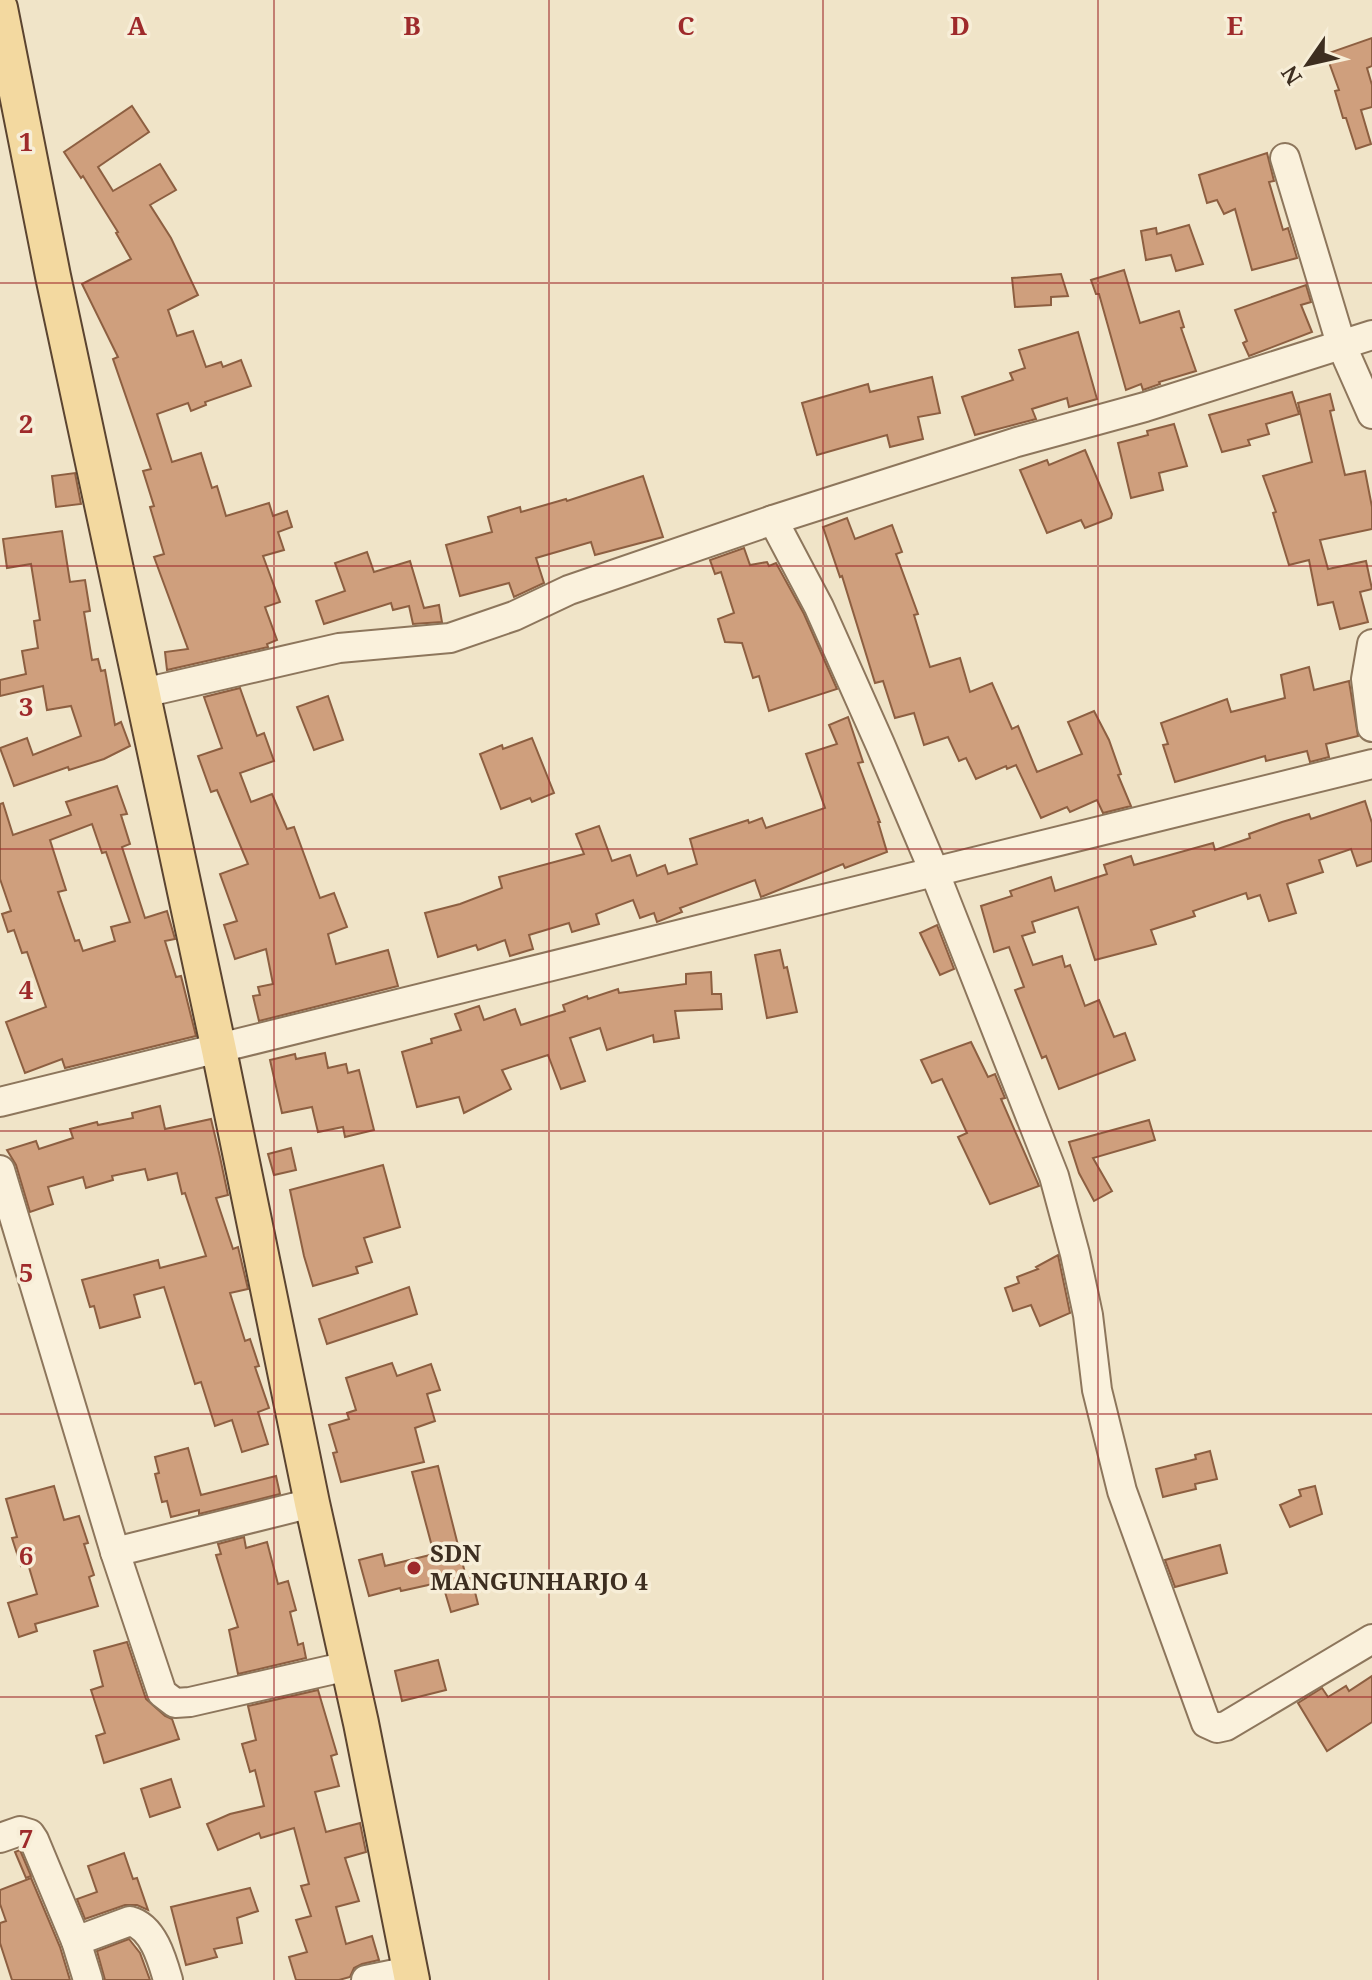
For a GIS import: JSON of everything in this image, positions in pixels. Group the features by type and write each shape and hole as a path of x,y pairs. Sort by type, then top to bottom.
{"main road":[{"path":"0,8 53,276 219,1050 411,1976"}],"street":[{"path":"1285,158 1341,344 1372,414"},
{"path":"143,693 339,648 450,638 514,616 569,590 773,520 1017,442 1145,407 1372,335"},
{"path":"773,520 819,607 934,871 1054,1176 1084,1300 1097,1390 1122,1491 1206,1723 1217,1728 1226,1726 1372,1639"},
{"path":"1372,644 1366,679 1372,727"},
{"path":"0,1102 1372,764"},
{"path":"0,1170 115,1552 162,1693 175,1703 190,1702 348,1666"},
{"path":"115,1552 312,1503"},
{"path":"0,1838 20,1831 30,1834 76,1941 88,1980"},
{"path":"76,1941 130,1921 138,1923 148,1932 168,1980"},
{"path":"366,1980 411,1976"}],"building":[{"path":"1372,38 1372,66 1367,68 1372,85 1372,107 1361,110 1371,144 1356,149 1346,118 1343,118 1335,91 1339,90 1326,54"},
{"path":"132,106 149,132 98,167 113,191 160,164 176,190 150,205 171,238 198,295 168,310 177,336 193,331 206,367 221,362 223,367 241,360 251,386 205,402 206,405 191,411 188,403 157,414 172,462 201,453 212,488 217,486 226,516 269,503 273,516 287,511 292,527 278,532 284,550 263,556 280,602 265,607 277,640 267,644 268,647 167,670 165,652 188,649 154,557 164,554 143,471 151,469 113,359 118,357 82,284 131,259 83,176 81,178 64,152"},
{"path":"1267,153 1274,181 1269,182 1283,230 1288,228 1297,258 1252,270 1235,209 1224,214 1217,200 1207,203 1199,175"},
{"path":"1189,225 1203,264 1176,271 1171,255 1146,260 1141,231 1156,228 1157,234"},
{"path":"1124,270 1140,323 1179,311 1184,327 1181,328 1196,371 1143,390 1141,384 1126,390 1099,294 1096,294 1091,280"},
{"path":"1061,274 1068,296 1051,297 1051,305 1015,307 1012,278"},
{"path":"1306,285 1311,302 1301,305 1312,332 1249,356 1243,343 1247,341 1235,310"},
{"path":"1078,332 1097,399 1069,407 1067,398 1032,409 1036,419 975,435 962,397 1013,380 1010,373 1025,368 1019,350"},
{"path":"932,377 940,413 918,417 923,439 890,447 887,435 817,455 802,403 868,384 870,392"},
{"path":"1292,392 1299,414 1266,424 1269,434 1248,440 1250,445 1222,452 1209,415"},
{"path":"1330,394 1334,410 1330,411 1345,475 1365,471 1372,507 1372,529 1320,540 1328,569 1366,561 1372,589 1360,592 1368,622 1340,629 1333,602 1318,605 1309,560 1289,565 1263,476 1312,462 1298,403"},
{"path":"1174,424 1187,466 1159,473 1163,490 1131,498 1118,443"},
{"path":"1085,450 1111,518 1085,528 1081,520 1047,533 1020,470 1047,460 1049,465"},
{"path":"75,473 81,504 56,507 52,476"},
{"path":"643,476 663,537 595,555 591,542 536,558 544,583 514,597 509,583 460,596 446,545 492,532 488,517 520,507 521,512 567,501"},
{"path":"847,518 855,539 892,525 902,552 896,554 918,614 914,615 930,667 960,658 970,692 992,683 1012,729 1018,726 1037,772 1082,754 1068,722 1094,711 1109,740 1121,774 1118,775 1131,806 1103,813 1097,800 1070,812 1067,807 1041,818 1016,765 976,779 966,758 959,761 948,737 924,745 914,713 895,718 883,681 875,683 842,576 823,527"},
{"path":"62,531 70,582 85,580 90,611 84,612 92,660 98,659 101,671 105,670 115,725 121,722 130,746 104,759 69,770 68,767 14,786 0,748 27,738 33,755 81,736 71,706 47,710 43,686 0,696 0,680 26,674 22,651 38,648 34,621 40,620 31,564 7,568 3,539"},
{"path":"744,548 750,565 767,562 769,566 776,563 804,614 837,689 769,711 759,676 753,678 742,643 725,642 718,619 734,613 721,572 715,574 710,560"},
{"path":"367,552 374,572 410,561 424,608 439,605 442,622 413,624 409,606 393,610 391,603 324,624 316,601 345,591 335,563"},
{"path":"1309,667 1314,690 1349,681 1358,736 1326,744 1329,757 1310,762 1307,751 1266,761 1265,756 1175,782 1163,745 1168,744 1161,723 1227,699 1231,712 1285,698 1281,675"},
{"path":"240,688 257,736 264,733 274,761 240,773 251,802 272,794 287,829 294,827 320,898 334,893 347,927 328,934 336,964 388,950 398,986 259,1021 253,996 260,995 258,987 273,984 266,949 235,959 224,925 237,921 220,874 248,864 217,790 211,792 198,756 222,748 204,697"},
{"path":"328,696 343,740 314,750 297,707"},
{"path":"848,717 863,762 858,763 880,822 887,852 845,868 843,864 761,897 755,880 680,908 682,912 657,922 654,913 640,918 633,900 596,914 599,924 572,932 569,923 529,935 533,949 510,956 505,940 478,950 476,945 438,957 425,913 502,888 499,877 584,854 576,834 599,826 612,861 630,855 637,876 665,865 668,874 697,864 690,839 748,820 749,823 762,818 766,828 825,808 806,754 837,744 829,725"},
{"path":"532,738 554,793 501,809 480,754"},
{"path":"117,786 127,814 121,815 130,844 122,847 145,918 167,911 175,939 165,941 176,977 181,976 196,1036 65,1068 62,1059 25,1073 6,1022 46,1007 27,952 22,953 14,930 8,932 2,914 11,911 0,879 0,804 3,803 13,835 71,815 66,802","holes":["92,824 102,853 106,852 130,922 111,927 115,941 83,951 79,940 75,941 58,892 66,890 50,840"]},
{"path":"1365,801 1372,823 1372,861 1357,866 1351,849 1319,860 1323,872 1287,884 1296,913 1269,921 1260,895 1248,899 1246,893 1193,911 1195,916 1151,930 1156,944 1095,960 1078,907 1032,922 1035,932 1022,936 1033,965 1062,956 1065,967 1070,965 1085,1006 1099,1000 1114,1037 1125,1033 1135,1060 1059,1089 1046,1056 1042,1058 1015,990 1024,987 1009,947 994,952 981,906 1012,896 1010,891 1051,877 1055,891 1107,874 1104,865 1131,856 1134,865 1213,843 1215,850 1250,838 1249,834 1282,822 1309,814 1311,819"},
{"path":"937,925 954,969 940,975 920,933"},
{"path":"780,950 797,1012 767,1018 755,955"},
{"path":"711,972 712,994 721,994 722,1009 675,1011 679,1038 654,1042 653,1035 607,1050 600,1028 570,1038 585,1081 561,1089 548,1055 502,1070 511,1089 464,1113 459,1097 417,1107 402,1052 461,1030 455,1014 479,1006 484,1020 515,1009 521,1025 565,1011 563,1005 587,996 588,999 618,989 619,993 686,984 686,974"},
{"path":"971,1042 988,1077 995,1074 1005,1098 1001,1099 1039,1186 990,1204 958,1137 967,1133 942,1079 932,1083 921,1060"},
{"path":"325,1053 328,1068 346,1064 348,1073 359,1070 374,1130 345,1137 343,1127 318,1132 312,1107 282,1113 270,1060 295,1054 296,1059"},
{"path":"160,1106 165,1129 211,1119 228,1195 216,1198 233,1249 238,1247 248,1289 230,1293 245,1341 250,1339 259,1366 255,1367 269,1408 258,1412 268,1444 242,1452 232,1420 215,1426 201,1382 195,1384 164,1287 134,1295 140,1317 100,1328 82,1280 158,1260 160,1268 206,1256 177,1173 148,1180 145,1169 112,1176 113,1180 86,1188 83,1177 48,1187 53,1204 30,1212 16,1165 7,1150 36,1141 39,1149 73,1138 70,1129 133,1118 132,1113"},
{"path":"1149,1120 1155,1140 1093,1158 1112,1191 1094,1201 1079,1173 1069,1142"},
{"path":"291,1148 296,1170 274,1175 268,1154"},
{"path":"383,1165 400,1227 364,1238 372,1262 356,1267 358,1273 313,1286 290,1190"},
{"path":"1058,1255 1070,1313 1040,1326 1031,1305 1013,1311 1005,1288 1019,1283 1017,1277 1038,1269 1036,1267"},
{"path":"409,1287 417,1314 327,1344 319,1319"},
{"path":"392,1363 397,1376 431,1364 440,1390 427,1394 435,1421 415,1428 424,1462 341,1482 329,1425 349,1419 347,1413 356,1410 346,1378"},
{"path":"188,1448 201,1495 276,1476 280,1494 199,1514 199,1510 171,1517 167,1501 162,1502 155,1474 159,1473 155,1457"},
{"path":"1210,1451 1217,1479 1195,1484 1196,1489 1163,1497 1156,1469 1196,1459 1195,1455"},
{"path":"438,1466 466,1577 471,1576 478,1604 451,1612 442,1582 369,1596 359,1560 382,1554 385,1566 434,1554 412,1472"},
{"path":"54,1486 64,1520 79,1516 88,1543 84,1544 94,1575 89,1577 98,1606 35,1624 37,1631 19,1637 8,1603 37,1594 28,1564 21,1566 12,1538 17,1537 6,1499"},
{"path":"1315,1486 1322,1514 1290,1527 1280,1505 1301,1496 1299,1490"},
{"path":"244,1537 246,1548 267,1542 278,1584 288,1581 296,1610 290,1612 298,1645 303,1643 306,1658 238,1674 229,1630 238,1627 216,1555 221,1554 218,1544"},
{"path":"1220,1545 1227,1573 1175,1587 1165,1560"},
{"path":"127,1642 146,1699 172,1719 179,1739 104,1763 96,1736 105,1733 91,1690 103,1686 94,1651"},
{"path":"438,1660 446,1690 402,1701 395,1671"},
{"path":"1372,1676 1372,1722 1327,1751 1298,1703 1322,1688 1328,1697 1346,1686 1349,1691"},
{"path":"318,1690 337,1754 331,1756 339,1786 315,1792 326,1832 360,1823 366,1852 345,1858 359,1901 336,1907 346,1944 372,1936 379,1960 354,1968 350,1977 339,1980 296,1980 289,1957 307,1952 296,1920 311,1916 301,1886 309,1884 294,1828 261,1838 259,1833 218,1850 207,1824 230,1814 264,1806 255,1770 250,1772 242,1744 256,1740 248,1706"},
{"path":"171,1779 180,1807 150,1817 141,1789"},
{"path":"20,1850 31,1876 26,1878 15,1852"},
{"path":"124,1853 148,1910 137,1905 125,1905 85,1919 77,1899 97,1892 88,1866"},
{"path":"31,1878 60,1947 70,1980 12,1980 0,1943 0,1923 6,1921 0,1904 0,1890"},
{"path":"250,1888 258,1911 237,1918 242,1943 214,1949 217,1957 186,1965 171,1907"},
{"path":"129,1939 140,1953 150,1980 105,1980 97,1951"}],"place":[{"name":"SDN MANGUNHARJO 4","path":"414,1568"}]}
